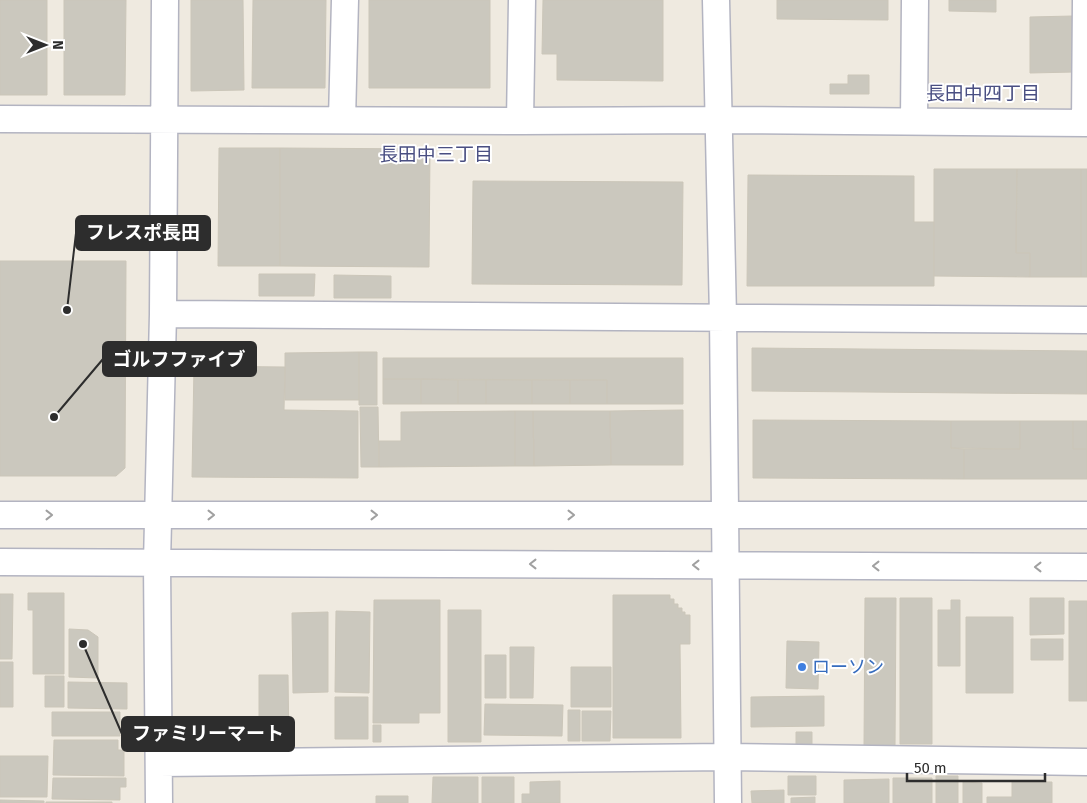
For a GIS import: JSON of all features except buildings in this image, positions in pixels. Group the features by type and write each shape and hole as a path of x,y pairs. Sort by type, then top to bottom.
{"street":[{"path":"159,803 157,563 163,314 165,0"},
{"path":"342,120 345,0"},
{"path":"520,121 522,0"},
{"path":"716,0 723,318 724,565 728,803"},
{"path":"914,0 914,121"},
{"path":"0,119 164,121 718,120 1086,123 1086,0"},
{"path":"163,314 1087,320"},
{"path":"0,515 1087,515"},
{"path":"0,562 1087,567"},
{"path":"159,762 727,757 1087,762"}],"place":[{"name":"フレスポ長田","path":"67,310"},
{"name":"ゴルフファイブ","path":"54,417"},
{"name":"ファミリーマート","path":"83,644"},
{"name":"ローソン","path":"802,667"}],"district":[{"name":"長田中四丁目","path":"983,93"},
{"name":"長田中三丁目","path":"436,154"}]}
